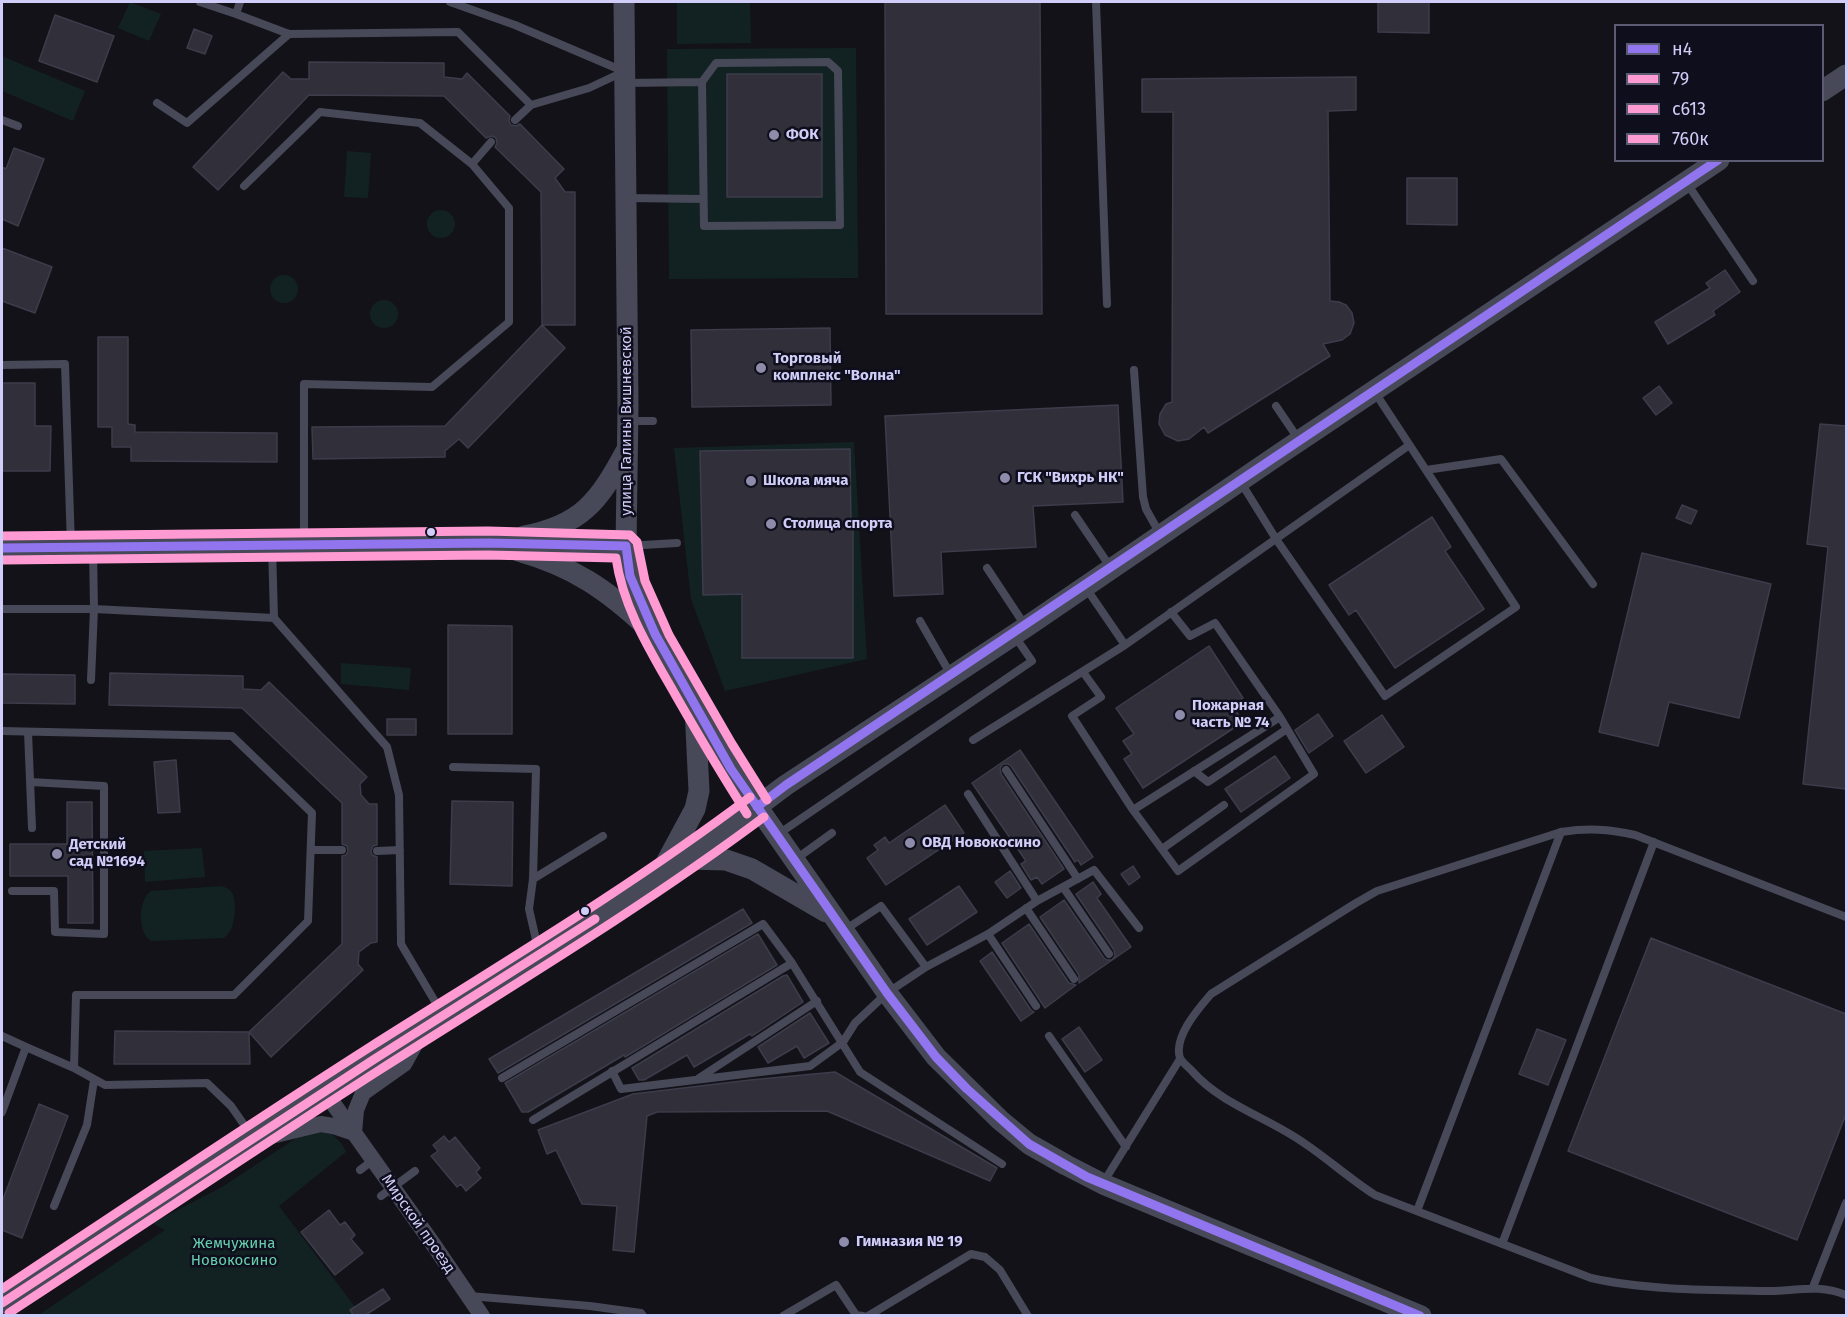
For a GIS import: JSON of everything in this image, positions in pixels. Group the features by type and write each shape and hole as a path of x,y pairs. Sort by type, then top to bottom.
{"street":[{"name":"улица Галины Вишневской","path":"624,2 628,421 626,546 630,576 655,634 731,769 837,923 936,1057 1000,1120 1029,1144 1103,1184 1421,1316"},
{"path":"1824,90 1846,75"},
{"path":"2,1303 443,1015 687,859 786,785 1020,631 1300,440 1716,162"},
{"path":"488,543 540,533 565,524 586,510 599,496 628,450"},
{"path":"488,543 543,558 568,569 617,599 655,634"},
{"path":"2,548 488,543 626,546"},
{"path":"658,877 687,826 699,791 695,704"},
{"path":"687,859 726,860 752,869 837,923"},
{"path":"251,1140 321,1124 354,1133 356,1110 363,1093 404,1064 424,1028"},
{"name":"Мирской проезд","path":"325,1092 354,1133 367,1165 482,1316"}],"lane":[{"path":"200,2 289,34 458,32 531,105"},
{"path":"236,14 240,2"},
{"path":"450,2 515,25 624,77"},
{"path":"1096,2 1107,304"},
{"path":"157,103 187,123 289,34"},
{"path":"828,62 838,71 840,225 704,226 702,82 716,63 828,62"},
{"path":"515,120 531,105 624,77 702,82"},
{"path":"244,186 320,112 420,123 472,164 509,208 509,322 432,387 304,384 304,545"},
{"path":"2,120 18,126"},
{"path":"472,164 491,142"},
{"path":"1686,182 1753,281"},
{"path":"626,198 703,199"},
{"path":"2,364 65,364 82,548 94,609 91,680"},
{"path":"1134,370 1143,497 1146,509 1160,535"},
{"path":"1240,481 1276,539 1385,696 1516,608 1374,391"},
{"path":"1276,406 1300,440"},
{"path":"628,421 653,421"},
{"path":"973,740 1125,645 1408,446"},
{"path":"1425,470 1501,459 1593,584"},
{"path":"1076,515 1111,569"},
{"path":"626,546 676,543"},
{"path":"272,545 274,618 387,747 399,795 401,944 443,1015"},
{"path":"777,835 1032,661 1020,631 987,568"},
{"path":"1085,587 1125,645"},
{"path":"2,609 94,609 274,618"},
{"path":"1083,672 1101,697 1072,716 1133,810 1178,871 1314,774 1280,717 1215,623 1190,636 1171,612"},
{"path":"920,621 951,675"},
{"path":"1133,810 1280,717"},
{"path":"1194,771 1208,782 1287,729"},
{"path":"2,731 232,736 312,813 308,921 234,995 76,995 74,1068"},
{"path":"28,732 32,828"},
{"path":"453,767 536,769 533,879 529,909 539,953"},
{"path":"1006,770 1078,879"},
{"path":"12,891 54,891 55,932 104,934 104,786 30,782"},
{"path":"968,794 1037,901"},
{"path":"1162,849 1224,805"},
{"path":"1103,1184 1180,1059 1179,1046 1187,1026 1211,994 1377,891 1561,832 1585,828 1607,829 1635,835 1846,917"},
{"path":"1417,1211 1561,832"},
{"path":"794,860 832,833"},
{"path":"533,879 603,836"},
{"path":"1502,1244 1654,842"},
{"path":"311,850 342,850"},
{"path":"377,850 400,850"},
{"path":"612,1071 621,1089 810,1066 843,1042 855,1023 887,993 926,967 988,934 1037,901 1094,870 1139,928"},
{"path":"1063,887 1109,954"},
{"path":"837,923 881,906 926,967"},
{"path":"1026,908 1074,979"},
{"path":"502,1078 763,924 792,963 860,1072 1002,1164"},
{"path":"988,934 1036,1006"},
{"path":"533,1120 792,963"},
{"path":"696,1080 816,1001"},
{"path":"2,1036 74,1068 105,1085 207,1083 231,1106 251,1140"},
{"path":"1049,1036 1126,1147"},
{"path":"2,1112 26,1047"},
{"path":"1180,1059 1203,1084 1215,1093 1303,1142 1375,1195 1591,1278 1619,1284 1768,1291 1814,1287 1846,1295"},
{"path":"54,1206 87,1125 94,1080"},
{"path":"387,1192 415,1171"},
{"path":"1814,1287 1846,1203"},
{"path":"868,1316 971,1254 985,1257 1000,1270 1028,1316"},
{"path":"783,1316 836,1285 856,1315 862,1316"},
{"path":"468,1296 591,1306 641,1313 643,1316"},
{"path":"591,1306 597,1316"}],"green space":[{"path":"130,2 161,14 149,41 118,28"},
{"path":"677,2 750,2 751,43 677,44"},
{"path":"856,48 858,278 669,279 667,49"},
{"path":"2,56 85,91 73,121 2,91"},
{"path":"347,151 371,153 368,198 344,197"},
{"path":"441,210 451,214 455,224 451,234 441,238 431,234 427,224 431,214"},
{"path":"284,275 294,279 298,289 294,299 284,303 274,299 270,289 274,279"},
{"path":"384,300 394,304 398,314 394,324 384,328 374,324 370,314 374,304"},
{"name":"Столица спорта","path":"854,442 867,659 725,691 691,599 674,448"},
{"path":"341,663 411,668 409,690 341,684"},
{"path":"202,848 205,877 145,882 144,851"},
{"path":"222,886 231,891 235,905 231,930 224,938 151,941 146,937 141,924 141,916 144,901 151,891"},
{"name":"Жемчужина Новокосино","path":"328,1130 342,1144 346,1152 279,1206 361,1315 37,1316 165,1230 152,1223 222,1187 307,1131"}],"building":[{"path":"885,2 1040,2 1042,314 886,314"},
{"path":"1378,2 1429,2 1429,33 1378,32"},
{"path":"55,15 114,36 97,82 39,61"},
{"path":"194,29 212,36 205,54 187,48"},
{"path":"309,62 444,63 444,77 462,79 467,73 510,116 511,125 520,124 564,169 555,178 565,192 575,192 575,325 542,325 541,192 495,147 496,138 492,136 486,138 444,96 309,95 218,190 193,167 283,72 291,79 309,79"},
{"name":"ФОК","path":"727,74 822,74 822,197 727,197"},
{"path":"1356,77 1356,110 1328,111 1330,301 1346,305 1352,313 1354,323 1350,334 1342,340 1323,344 1330,356 1208,433 1204,427 1189,439 1178,441 1165,435 1159,424 1160,414 1166,404 1172,402 1173,112 1142,112 1142,79"},
{"path":"14,148 44,159 18,226 2,219 2,167 6,169"},
{"path":"1407,178 1457,178 1457,225 1407,224"},
{"path":"2,248 52,267 35,313 2,301"},
{"path":"1725,270 1740,292 1713,311 1715,315 1668,344 1655,322 1710,288 1706,283"},
{"path":"542,325 565,348 468,448 459,439 445,451 445,457 313,459 312,427 445,426"},
{"name":"Торговый комплекс \"Волна\"","path":"830,328 831,405 692,407 691,330"},
{"path":"98,337 128,337 128,424 135,425 135,432 277,433 277,462 131,461 131,447 112,447 112,427 98,427"},
{"path":"2,383 35,383 35,426 51,426 50,471 2,471"},
{"path":"1659,386 1672,403 1656,415 1643,398"},
{"name":"ГСК \"Вихрь НК\"","path":"1118,405 1123,502 1033,506 1036,547 941,552 943,594 894,596 885,416"},
{"path":"1820,424 1846,426 1846,789 1803,784 1828,547 1807,544"},
{"name":"Столица спорта","path":"850,449 851,527 853,527 853,658 742,658 742,594 703,595 700,451"},
{"path":"1682,505 1697,511 1691,524 1676,518"},
{"path":"1432,517 1451,547 1445,551 1484,609 1395,668 1356,610 1349,615 1329,585"},
{"path":"1642,553 1771,584 1739,718 1669,702 1658,746 1599,732"},
{"path":"448,625 512,626 512,734 448,734"},
{"name":"Пожарная часть № 74","path":"1209,646 1243,698 1232,705 1243,722 1143,788 1124,759 1132,754 1123,741 1134,734 1116,708"},
{"path":"110,673 243,676 243,689 261,690 269,682 367,777 360,784 361,795 369,804 377,804 377,845 373,846 371,851 372,855 377,857 377,942 371,943 359,952 358,964 363,970 271,1057 249,1032 342,944 342,856 348,851 347,846 342,844 342,803 242,708 109,705"},
{"path":"2,674 75,675 75,704 2,703"},
{"path":"1318,714 1333,736 1309,753 1295,730"},
{"path":"1382,715 1404,747 1366,773 1344,741"},
{"path":"387,719 416,719 416,735 387,735"},
{"path":"1020,750 1093,857 1081,865 1078,860 1075,862 1011,766 1003,764 1000,768 1001,774 1064,869 1042,884 1037,877 1031,880 1021,864 1026,861 972,783"},
{"path":"1275,756 1290,778 1241,812 1225,789"},
{"path":"176,760 180,812 158,813 154,762"},
{"path":"452,801 513,802 512,886 450,884"},
{"path":"67,802 92,802 93,923 68,923 68,876 10,876 10,844 67,844"},
{"path":"945,805 964,833 886,885 867,858 878,850 874,845 885,837 889,843"},
{"path":"1133,866 1140,877 1129,885 1121,874"},
{"path":"1010,871 1021,888 1007,898 995,882"},
{"path":"1093,882 1101,894 1097,898 1131,947 1079,983 1079,975 1040,917 1064,900 1104,958 1112,960 1115,956 1114,950 1076,894"},
{"path":"959,886 977,912 927,945 909,919"},
{"path":"743,909 752,923 498,1073 489,1059"},
{"path":"1029,924 1069,983 1076,985 1045,1008 1002,943"},
{"path":"758,934 777,965 625,1057 624,1055 528,1112 522,1112 505,1083"},
{"path":"1651,938 1846,1014 1846,1114 1797,1240 1568,1151"},
{"path":"992,952 1034,1012 1021,1021 980,961"},
{"path":"787,975 803,1002 752,1036 750,1034 694,1067 687,1055 644,1080 639,1080 632,1068"},
{"path":"810,1013 829,1043 804,1058 797,1046 768,1063 758,1047"},
{"path":"1079,1027 1102,1060 1085,1072 1062,1039"},
{"path":"1537,1029 1566,1040 1548,1085 1519,1074"},
{"path":"115,1031 249,1032 250,1064 114,1064"},
{"path":"835,1072 997,1168 990,1181 827,1111 657,1112 647,1116 634,1252 613,1250 617,1206 582,1204 556,1150 547,1154 538,1130 633,1094"},
{"path":"39,1104 68,1116 22,1238 2,1230 2,1202"},
{"path":"444,1136 449,1142 455,1137 480,1168 476,1172 481,1178 466,1191 461,1184 457,1187 431,1156 438,1151 433,1145"},
{"path":"329,1210 340,1225 345,1222 355,1235 351,1239 363,1253 335,1275 301,1232"},
{"path":"383,1289 390,1299 364,1316 354,1316 350,1310"}],"transit line":[{"name":"н4","path":"757,807 786,785 1715,162"},
{"name":"с613","path":"2,536 488,531 630,535 637,542 645,581 669,635 767,800"},
{"name":"н4","path":"2,548 488,543 626,546 630,576 655,634 731,769 887,993 936,1057 967,1089 1029,1144 1087,1177 1420,1316"},
{"name":"79","path":"2,560 488,555 616,558 631,612 648,646 747,814"},
{"name":"с613","path":"2,1289 185,1167 610,895 750,797"},
{"name":"79","path":"9,1313 334,1099 623,915 764,817"},
{"name":"760к","path":"2,1303 373,1060 595,919"}],"place":[{"name":"ФОК","path":"774,135"},
{"name":"Торговый комплекс \"Волна\"","path":"761,368"},
{"name":"ГСК \"Вихрь НК\"","path":"1005,478"},
{"name":"Школа мяча","path":"751,481"},
{"name":"Столица спорта","path":"771,524"},
{"name":"Пожарная часть № 74","path":"1180,715"},
{"name":"ОВД Новокосино","path":"910,843"},
{"name":"Детский сад №1694","path":"57,854"},
{"name":"Гимназия № 19","path":"844,1242"}]}
